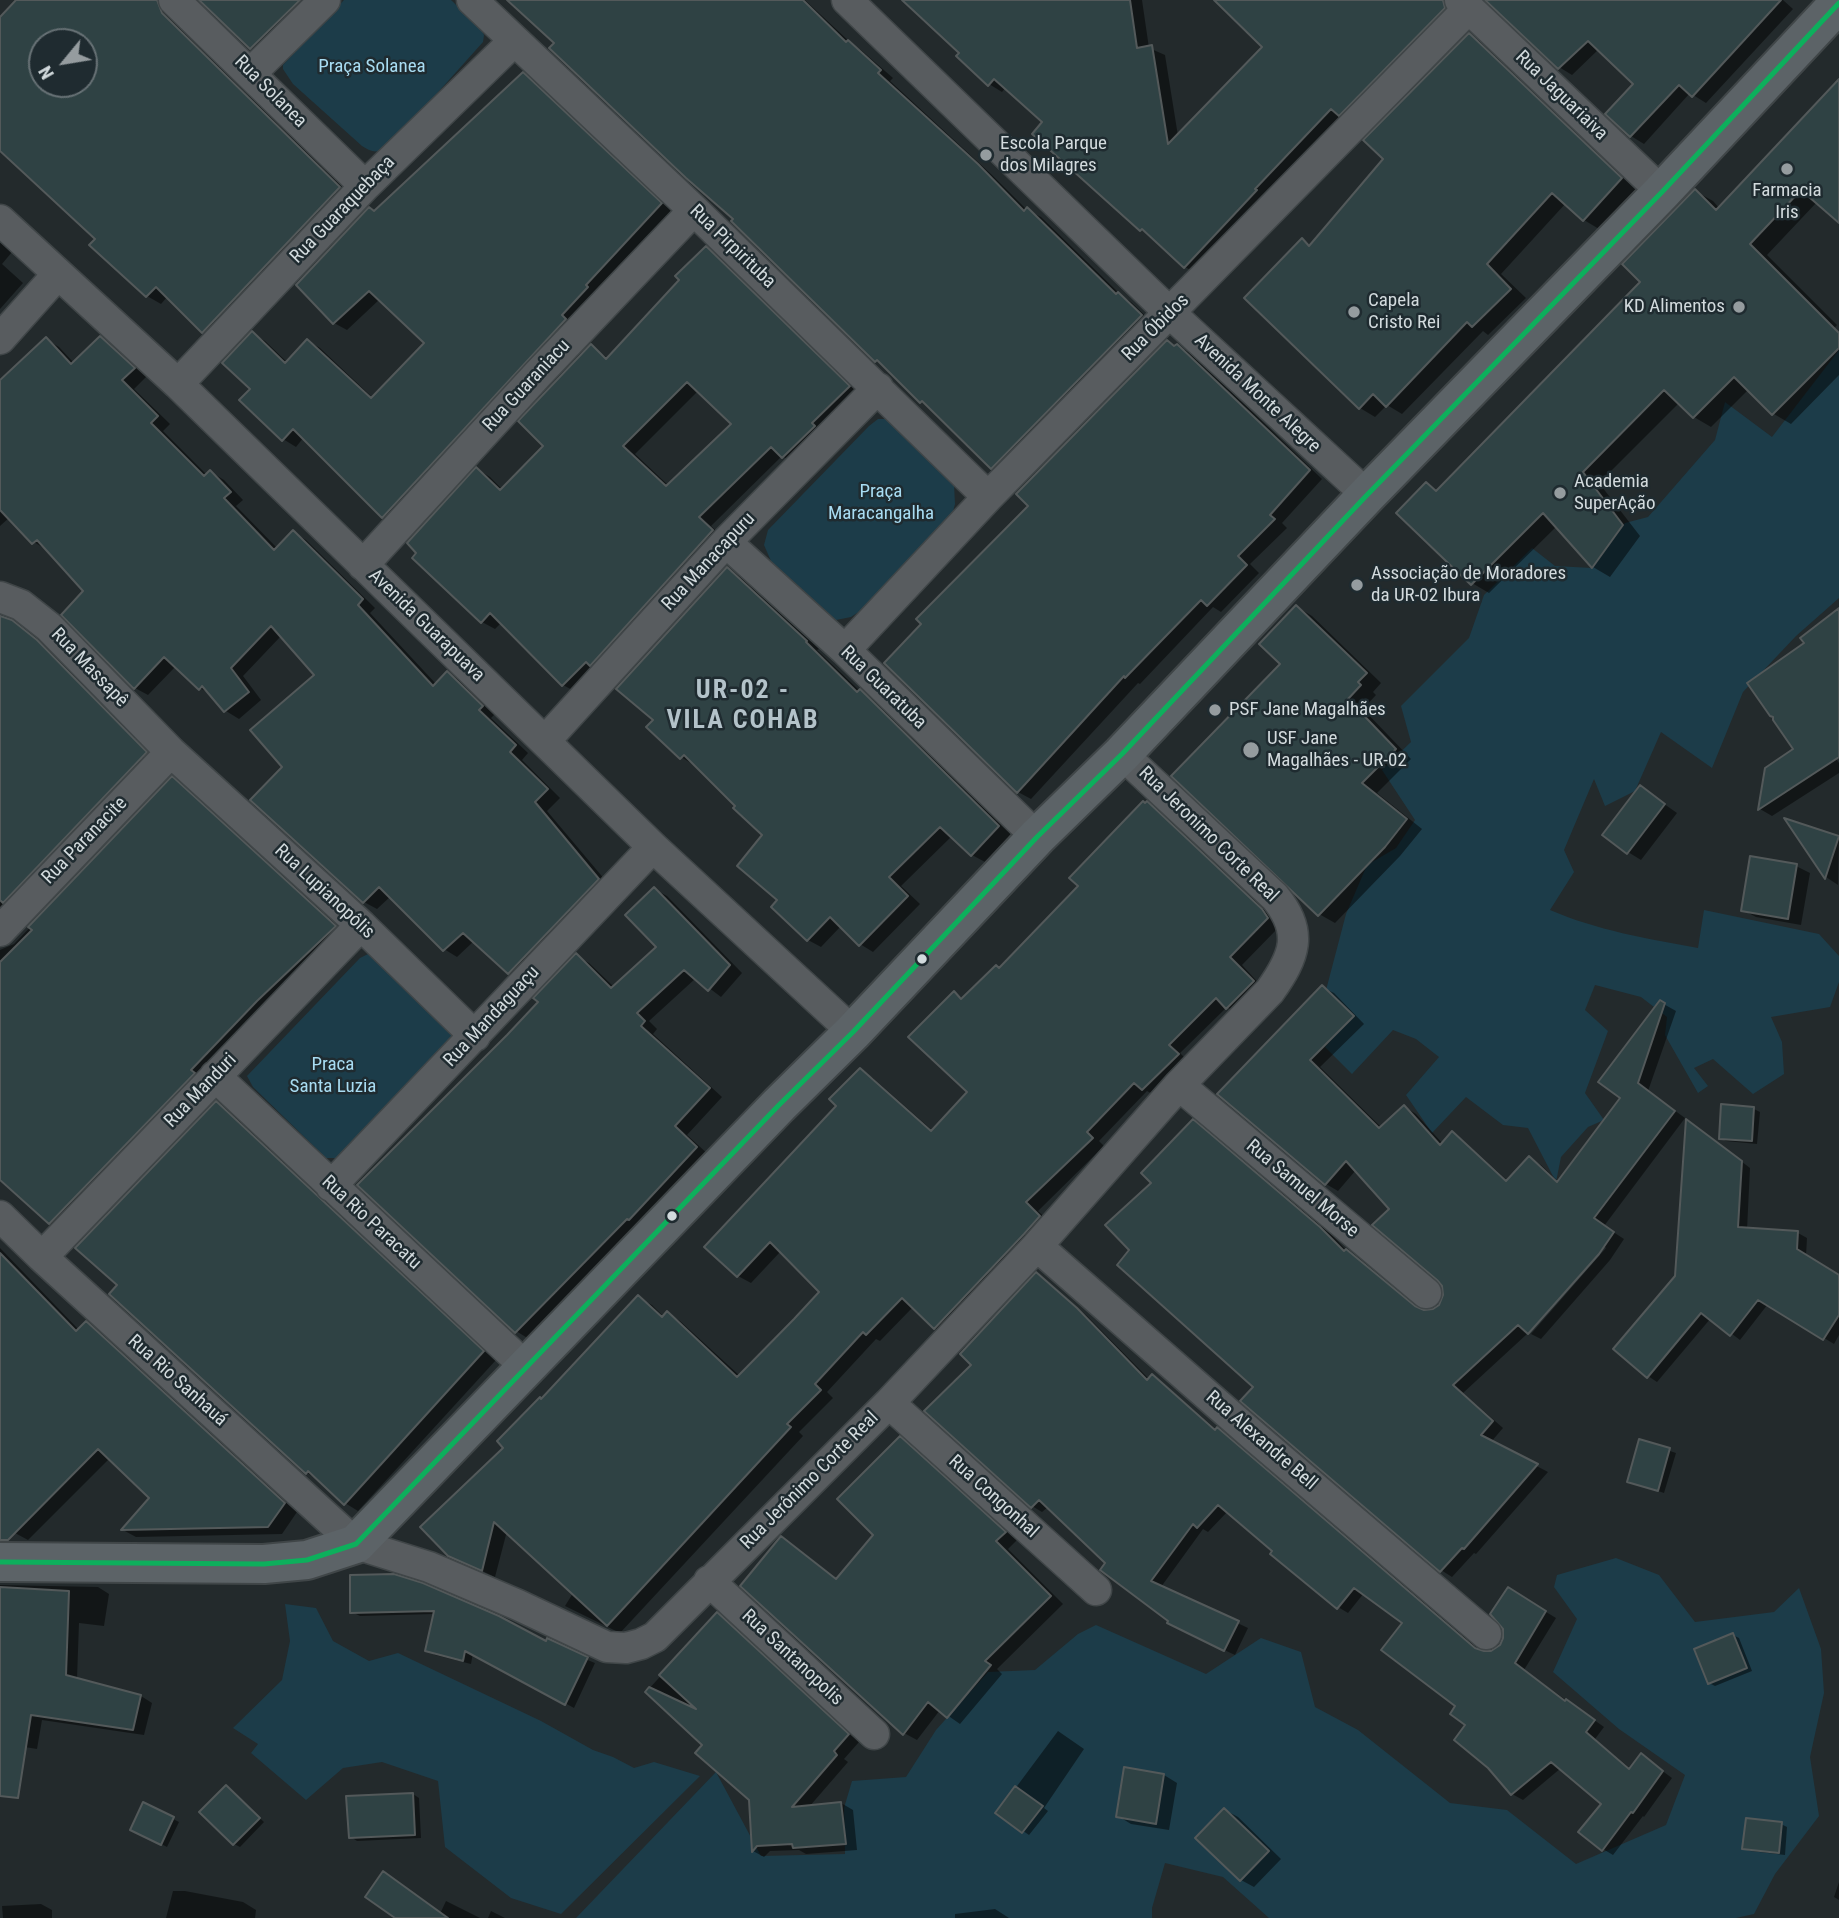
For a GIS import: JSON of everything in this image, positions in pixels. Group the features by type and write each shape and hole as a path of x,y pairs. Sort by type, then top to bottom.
{"main road":[{"path":"0,1562 264,1564 307,1560 356,1544 779,1105 853,1032 1037,836 1122,754 1367,495 1662,192 1839,2"}],"street":[{"name":"Rua Solanea","path":"174,0 365,186"},
{"path":"251,73 325,0"},
{"name":"Rua Pirpirituba","path":"472,0 694,210 988,497"},
{"name":"Avenida Monte Alegre","path":"846,0 1170,313 1367,495"},
{"name":"Rua Óbidos","path":"845,650 988,497 1170,313 1465,4"},
{"name":"Rua Jaguariaiva","path":"1465,4 1662,192"},
{"name":"Rua Guaraquebaça","path":"178,384 365,186 514,41"},
{"name":"Rua Guaraniacu","path":"363,565 538,374 694,210"},
{"name":"Avenida Guarapuava","path":"0,220 178,384 653,847 853,1032"},
{"path":"0,339 58,274"},
{"name":"Rua Manacapuru","path":"545,741 726,542 878,388"},
{"name":"Rua Guaratuba","path":"726,542 845,650 1037,836"},
{"name":"Rua Massapê","path":"0,597 33,612 171,752"},
{"name":"Rua Lupianopôlis","path":"171,752 361,925 475,1036"},
{"name":"Rua Paranacite","path":"0,931 171,752"},
{"name":"Rua Jeronimo Corte Real","path":"1122,754 1275,897 1286,911 1295,936 1289,960 1270,990 1179,1085"},
{"name":"Rua Mandaguaçu","path":"331,1186 653,847"},
{"name":"Rua Manduri","path":"42,1257 361,925"},
{"name":"Rua Rio Paracatu","path":"215,1076 527,1368"},
{"name":"Rua Jerônimo Corte Real","path":"356,1544 429,1567 607,1647 626,1648 655,1637 889,1404 1037,1246 1179,1085"},
{"name":"Rua Samuel Morse","path":"1179,1085 1426,1293"},
{"name":"Rua Rio Sanhauá","path":"0,1216 356,1544"},
{"name":"Rua Alexandre Bell","path":"1037,1246 1486,1634"},
{"name":"Rua Congonhal","path":"889,1404 1096,1590"},
{"name":"Rua Santanopolis","path":"709,1581 874,1734"}],"green space":[{"name":"Praça Solanea","path":"344,0 451,0 484,35 483,42 389,147 378,151 362,146 293,84 283,69 283,65"},
{"path":"1839,350 1839,598 1796,636 1743,692 1712,768 1661,732 1635,791 1605,806 1594,779 1564,850 1574,872 1550,910 1604,928 1698,948 1704,910 1819,934 1839,956 1839,982 1830,1007 1771,1017 1782,1042 1784,1074 1753,1094 1713,1059 1694,1068 1708,1086 1698,1093 1665,1035 1667,1017 1641,997 1595,985 1585,1010 1608,1031 1585,1093 1604,1120 1588,1127 1561,1157 1556,1182 1528,1128 1503,1125 1466,1097 1432,1133 1406,1095 1439,1057 1416,1039 1393,1030 1352,1074 1325,1047 1354,1015 1325,994 1346,914 1367,865 1396,848 1415,820 1382,770 1411,742 1401,706 1469,638 1484,595 1532,548 1555,566 1592,568 1625,523 1648,517 1715,440 1725,402 1772,437"},
{"name":"Praça Maracangalha","path":"878,419 887,419 954,484 955,504 951,519 863,609 851,617 836,620 771,561 764,545 768,530"},
{"name":"Praca Santa Luzia","path":"370,953 454,1031 449,1044 338,1158 326,1158 253,1087 247,1076 360,958"},
{"path":"1616,1558 1659,1575 1695,1622 1774,1612 1799,1588 1821,1649 1824,1693 1810,1757 1819,1816 1775,1874 1754,1914 1736,1918 1269,1918 1223,1877 1165,1863 1152,1908 1152,1918 576,1918 716,1772 761,1856 845,1854 844,1808 852,1781 906,1777 936,1730 988,1672 1035,1670 1078,1634 1096,1625 1206,1674 1261,1638 1301,1652 1315,1707 1358,1730 1450,1803 1507,1810 1576,1864 1666,1825 1685,1775 1619,1729 1553,1672 1577,1619 1554,1587 1557,1575"},
{"path":"285,1604 316,1608 333,1641 369,1661 398,1653 634,1768 654,1762 700,1776 561,1914 511,1898 445,1847 438,1781 382,1762 343,1768 306,1800 251,1753 258,1744 233,1728 282,1680 290,1641"}],"building":[{"path":"16,0 157,0 162,13 340,187 202,333 156,287 146,297 89,245 95,239 0,151 0,17"},
{"path":"199,0 300,0 250,49"},
{"path":"507,0 803,0 846,42 848,40 881,70 878,73 978,164 1024,211 1027,207 1116,294 1118,292 1142,315 991,469 922,401 920,403 877,360 875,362 731,221 733,219 549,48 554,43"},
{"path":"902,0 1130,0 1137,48 1152,45 1168,144 1262,47 1214,0 1443,0 1445,8 1339,116 1331,109 1184,268 1032,134 1042,122 994,79 988,86 956,56 959,53"},
{"path":"1485,0 1781,0 1692,97 1679,85 1630,137 1605,114 1633,84 1588,41 1558,69"},
{"path":"1469,33 1622,178 1583,221 1552,193 1487,264 1511,289 1472,327 1467,322 1386,407 1373,394 1359,409 1244,298 1302,238 1309,246 1383,159 1363,140"},
{"path":"523,72 662,203 586,285 588,287 562,315 566,319 382,518 293,429 282,441 239,400 250,389 222,363 252,331 285,363 307,339 371,398 424,343 369,291 333,324 296,285 369,207 374,211"},
{"path":"1839,79 1839,223 1801,190 1750,244 1839,333 1839,348 1772,415 1734,377 1693,418 1664,390 1583,472 1623,525 1592,568 1543,513 1471,585 1396,513 1426,482 1436,491 1640,282 1622,264 1695,189 1716,210"},
{"path":"706,246 850,386 812,423 815,426 782,458 771,447 699,517 713,530 590,666 586,662 562,686 490,613 481,623 412,558 416,553 407,543 476,467 500,490 543,446 518,421 591,344 606,359 679,280 675,276","holes":["687,382 731,424 666,486 623,446"]},
{"path":"100,336 135,368 122,380 158,416 151,423 204,476 210,470 231,492 224,498 274,550 293,530 363,599 358,605 433,686 447,671 483,706 479,710 516,745 510,752 548,789 535,802 599,879 508,974 463,933 443,951 379,887 363,903 250,800 282,767 250,730 314,675 271,626 231,668 249,692 224,712 202,686 199,690 164,657 134,689 61,615 83,591 37,540 32,544 0,510 0,380 46,337 71,364"},
{"path":"1167,340 1174,346 1177,344 1310,470 1270,515 1275,519 1238,556 1247,565 1207,606 1201,600 1125,678 1124,676 1017,793 884,663 921,624 916,619 1028,506 1016,494"},
{"path":"727,567 807,641 857,692 860,689 999,826 971,856 940,827 889,877 908,896 859,946 830,917 807,941 771,907 777,900 737,866 762,835 684,755 680,759 646,727 653,720 616,689"},
{"path":"1296,605 1367,673 1358,682 1361,685 1348,699 1396,749 1362,783 1407,819 1385,847 1318,916 1171,776 1280,664 1259,644"},
{"path":"1839,608 1839,757 1758,810 1765,768 1793,749 1747,683 1804,643 1800,638"},
{"path":"0,616 12,620 37,640 147,752 3,903 0,900"},
{"path":"172,776 336,926 257,1001 191,1070 195,1073 49,1224 0,1180 0,962 32,930 28,927"},
{"path":"1640,785 1665,804 1627,854 1602,835"},
{"path":"1143,801 1147,801 1262,909 1268,918 1230,957 1254,981 1226,1009 1216,998 1169,1045 1179,1054 1142,1090 1134,1083 1087,1132 1093,1138 1026,1202 1040,1216 1024,1234 934,1329 902,1298 866,1335 863,1332 815,1384 821,1390 787,1424 791,1427 607,1626 494,1522 482,1571 448,1556 420,1527 503,1448 497,1441 540,1397 541,1399 638,1295 662,1317 667,1311 737,1377 819,1292 770,1242 737,1277 704,1247 836,1106 829,1099 860,1068 931,1131 967,1092 908,1037 954,991 961,999 996,965 999,968 1078,886 1069,878"},
{"path":"1784,818 1839,836 1825,879"},
{"path":"1750,856 1797,864 1788,919 1741,911"},
{"path":"654,887 730,965 708,991 684,970 637,1013 645,1021 641,1026 710,1088 675,1126 697,1147 629,1220 627,1219 515,1333 357,1185 507,1035 538,1002 533,998 576,953 611,988 656,947 625,915"},
{"path":"1322,985 1354,1016 1310,1060 1379,1128 1404,1105 1440,1145 1452,1131 1506,1181 1529,1156 1557,1182 1620,1098 1598,1082 1660,1000 1665,1003 1638,1083 1675,1111 1594,1218 1614,1232 1599,1254 1528,1334 1518,1325 1453,1385 1493,1421 1481,1435 1538,1464 1464,1549 1462,1548 1440,1572 1240,1401 1253,1387 1117,1265 1129,1250 1105,1225 1151,1183 1141,1173 1193,1119 1320,1227 1344,1251 1346,1249 1415,1306 1424,1310 1439,1305 1443,1295 1442,1286 1437,1280 1372,1225 1389,1209 1346,1161 1325,1185 1217,1094"},
{"path":"216,1101 484,1351 344,1505 308,1471 306,1474 109,1294 117,1285 75,1248"},
{"path":"1721,1104 1754,1107 1752,1141 1719,1139"},
{"path":"1686,1119 1742,1161 1738,1227 1798,1231 1797,1249 1839,1275 1839,1315 1823,1340 1758,1300 1730,1336 1701,1313 1647,1378 1613,1349 1675,1276"},
{"path":"0,1253 76,1331 86,1321 285,1503 268,1527 121,1530 149,1498 98,1449 8,1540 0,1540"},
{"path":"1036,1272 1077,1308 1147,1380 1152,1374 1215,1430 1217,1427 1475,1648 1491,1651 1500,1645 1503,1629 1490,1614 1508,1587 1546,1611 1515,1663 1595,1720 1586,1732 1629,1769 1641,1753 1663,1771 1602,1851 1578,1832 1601,1804 1551,1762 1511,1795 1488,1768 1454,1740 1465,1725 1450,1714 1455,1706 1381,1650 1402,1623 1354,1588 1337,1609 1270,1554 1272,1551 1218,1505 1197,1528 1193,1524 1151,1581 1239,1621 1224,1651 1167,1623 1168,1621 1100,1570 1105,1563 1039,1500 1031,1508 924,1411 971,1365 960,1354"},
{"path":"900,1436 1006,1532 996,1541 1051,1596 985,1661 991,1665 947,1718 928,1702 903,1735 740,1586 781,1536 836,1579 873,1535 837,1499"},
{"path":"1639,1439 1670,1448 1658,1491 1627,1482"},
{"path":"394,1574 423,1583 499,1616 546,1641 547,1638 588,1657 565,1705 465,1651 463,1661 425,1651 434,1611 350,1613 350,1575"},
{"path":"0,1587 69,1591 66,1675 141,1695 133,1730 31,1715 18,1798 0,1796"},
{"path":"717,1612 849,1734 834,1751 837,1755 792,1807 841,1802 846,1844 793,1848 792,1844 757,1846 752,1852 749,1800 695,1753 702,1745 645,1692 649,1687 696,1709 659,1675"},
{"path":"1733,1633 1747,1668 1708,1684 1694,1649"},
{"path":"1124,1767 1164,1774 1156,1824 1116,1817"},
{"path":"226,1785 260,1818 233,1845 199,1812"},
{"path":"1015,1786 1043,1806 1022,1833 995,1813"},
{"path":"413,1793 415,1835 349,1838 346,1796"},
{"path":"143,1802 174,1817 161,1845 130,1830"},
{"path":"1224,1808 1269,1851 1240,1881 1195,1838"},
{"path":"1746,1818 1782,1822 1779,1853 1742,1849"},
{"path":"383,1871 448,1918 395,1918 365,1897"}],"transit line":[{"path":"0,1562 264,1564 307,1560 356,1544 779,1105 853,1032 1037,837 1122,754 1367,495 1662,192 1839,3"}],"place":[{"name":"Escola Parque dos Milagres","path":"986,155"},
{"name":"Farmacia Iris","path":"1787,169"},
{"name":"KD Alimentos","path":"1739,307"},
{"name":"Capela Cristo Rei","path":"1354,312"},
{"name":"Academia SuperAção","path":"1560,493"},
{"name":"Associação de Moradores da UR-02 Ibura","path":"1357,585"},
{"name":"PSF Jane Magalhães","path":"1215,710"},
{"name":"USF Jane Magalhães - UR-02","path":"1251,750"}],"district":[{"name":"UR-02 - VILA COHAB","path":"743,706"}]}
